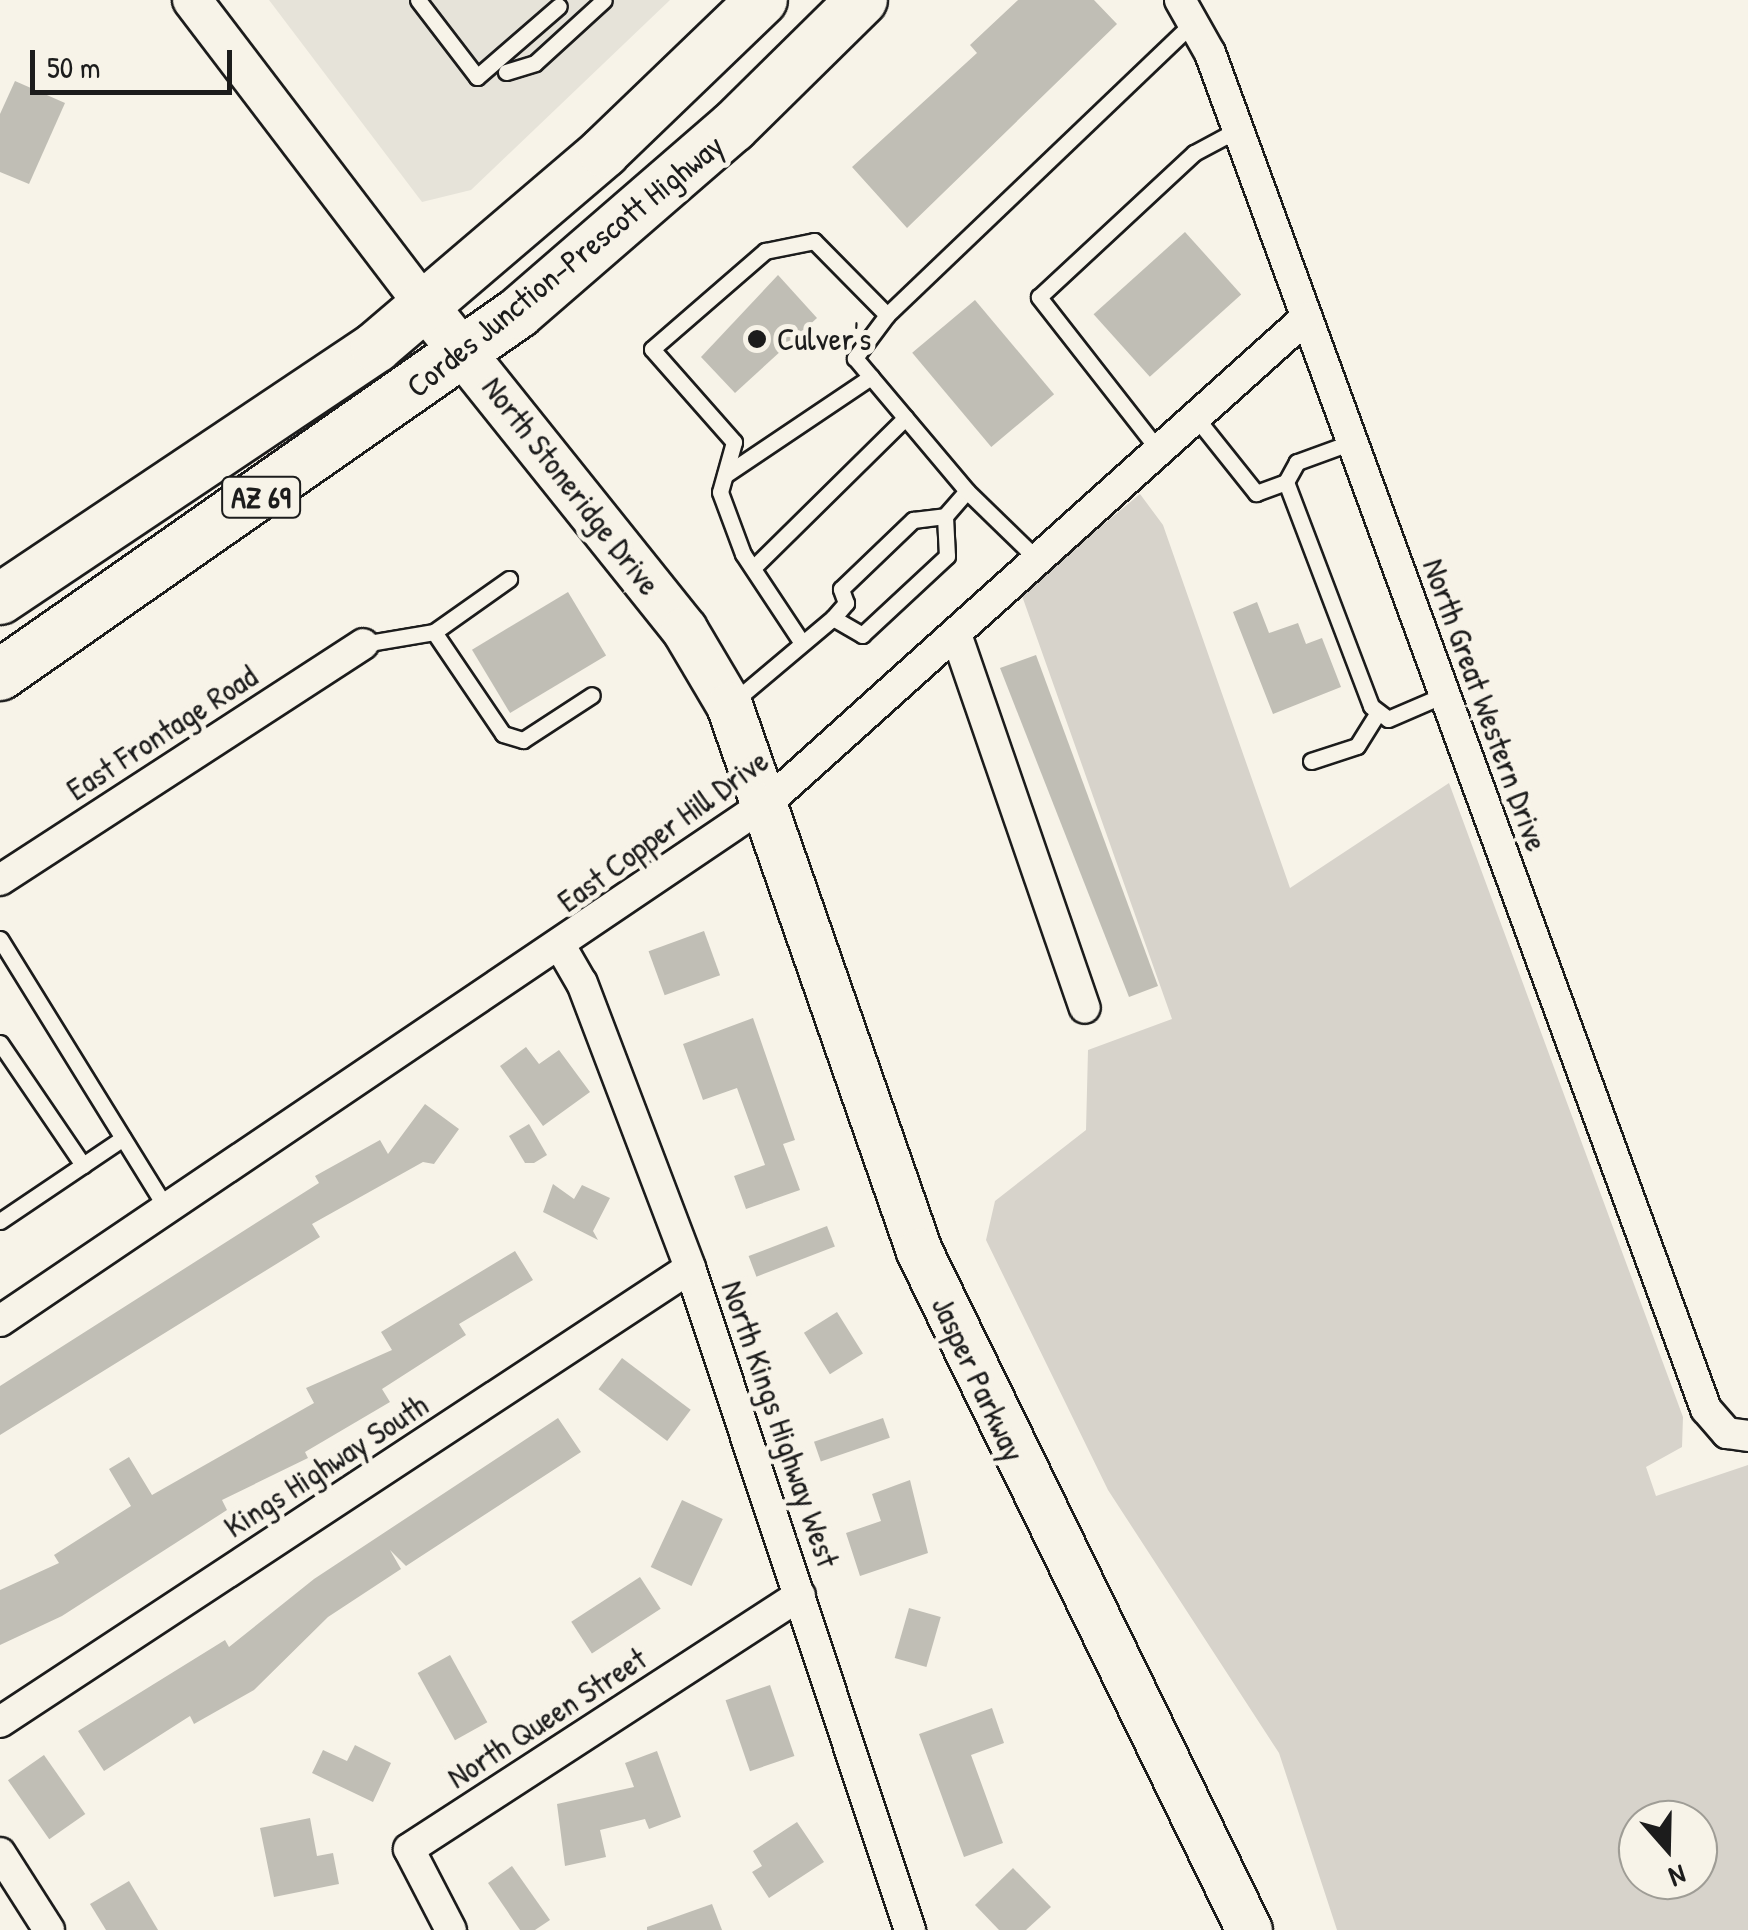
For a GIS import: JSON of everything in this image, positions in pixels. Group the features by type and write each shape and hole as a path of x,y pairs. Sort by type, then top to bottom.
{"main road":[{"name":"Cordes Junction–Prescott Highway","path":"0,599 426,306 762,0"},
{"name":"Cordes Junction–Prescott Highway","path":"0,675 466,354 734,127 862,0"},
{"name":"North Stoneridge Drive","path":"426,306 684,629 729,705 768,802"},
{"name":"Jasper Parkway","path":"768,802 919,1251 1250,1930"}],"street":[{"name":"North Stoneridge Drive","path":"192,0 426,306"},
{"name":"North Great Western Drive","path":"1188,10 1237,130 1706,1409 1737,1434"},
{"name":"East Copper Hill Drive","path":"0,1321 562,948 768,802 1040,562 1306,318"},
{"path":"956,637 1085,1008"},
{"name":"East Frontage Road","path":"0,880 363,644"},
{"name":"North Kings Highway West","path":"562,948 582,982 690,1268 910,1930"},
{"name":"Kings Highway South","path":"0,1722 690,1268"},
{"name":"North Queen Street","path":"451,1930 409,1850 800,1595"},
{"path":"0,1853 49,1930"}],"lane":[{"path":"418,0 477,77 559,6"},
{"path":"506,72 535,63 604,0"},
{"path":"1040,562 967,492 854,358 886,316 1188,10"},
{"path":"1161,453 1039,297 1194,153 1237,130"},
{"path":"802,642 753,568 720,492 734,442 652,349 765,251 814,240 886,316"},
{"path":"725,475 870,377"},
{"path":"753,568 905,418"},
{"path":"1197,419 1256,492 1286,482 1297,462 1352,442"},
{"path":"1286,482 1378,712 1388,719 1444,695"},
{"path":"729,705 833,618 846,604 841,589 913,520 946,516 967,492"},
{"path":"833,618 862,635 948,556 946,516"},
{"path":"363,644 434,632 509,579"},
{"path":"434,632 503,734 523,740 592,695"},
{"path":"1312,761 1356,746 1378,712"},
{"path":"0,939 168,1211"},
{"path":"0,1043 82,1166"},
{"path":"0,1221 123,1138"}],"shaded area":[{"path":"269,0 670,0 471,190 422,202"},
{"path":"1140,494 1163,525 1290,888 1449,783 1683,1417 1682,1447 1646,1467 1656,1496 1748,1465 1748,1930 1337,1930 1279,1753 1108,1490 986,1240 995,1201 1086,1130 1088,1050 1172,1019 1021,593"}],"building":[{"path":"1018,0 1094,0 1117,24 907,228 852,167 977,53 970,45"},
{"path":"15,81 65,103 29,184 0,172 0,114"},
{"path":"1185,232 1241,294 1150,377 1094,314"},
{"name":"Culver's","path":"778,275 817,318 735,393 701,357"},
{"path":"975,300 1054,394 991,447 912,353"},
{"path":"568,592 606,655 510,713 472,650"},
{"path":"1257,602 1269,633 1298,623 1306,644 1322,638 1341,687 1273,714 1233,612"},
{"path":"1036,655 1158,986 1129,997 1000,668"},
{"path":"704,931 720,975 665,995 649,951"},
{"path":"753,1018 795,1140 783,1144 800,1190 746,1209 734,1176 765,1165 737,1088 703,1100 683,1044"},
{"path":"526,1047 539,1064 559,1050 590,1092 543,1126 500,1066"},
{"path":"425,1104 459,1129 434,1164 423,1162 312,1224 320,1237 0,1435 0,1386 319,1183 315,1176 380,1140 388,1154"},
{"path":"529,1124 547,1155 534,1163 525,1163 509,1136"},
{"path":"553,1184 574,1199 582,1185 610,1198 593,1231 598,1240 543,1212"},
{"path":"827,1226 835,1247 756,1277 749,1256"},
{"path":"515,1251 533,1280 459,1324 466,1335 382,1389 390,1402 305,1452 308,1458 222,1500 227,1510 62,1616 0,1645 0,1590 59,1563 54,1555 131,1506 109,1469 129,1457 152,1495 314,1403 306,1388 392,1350 381,1332"},
{"path":"837,1312 863,1354 830,1374 804,1333"},
{"path":"622,1358 691,1410 667,1441 599,1389"},
{"path":"558,1418 581,1452 406,1566 390,1550 401,1569 328,1617 254,1690 194,1724 190,1716 104,1771 78,1731 225,1640 229,1647 314,1579"},
{"path":"883,1418 890,1438 821,1462 814,1442"},
{"path":"910,1480 928,1553 860,1576 846,1533 881,1521 872,1494"},
{"path":"682,1500 723,1519 692,1586 651,1567"},
{"path":"640,1577 661,1609 592,1654 571,1622"},
{"path":"909,1608 941,1617 926,1667 895,1658"},
{"path":"450,1655 487,1722 455,1740 418,1673"},
{"path":"770,1685 794,1756 750,1771 726,1700"},
{"path":"992,1708 1004,1743 971,1755 1003,1843 964,1857 919,1734"},
{"path":"355,1745 391,1763 373,1802 312,1773 323,1750 347,1761"},
{"path":"657,1751 681,1817 649,1829 645,1819 600,1830 606,1857 565,1866 557,1804 634,1787 625,1763"},
{"path":"44,1755 85,1814 49,1839 8,1780"},
{"path":"310,1818 317,1856 333,1853 339,1884 274,1897 260,1828"},
{"path":"797,1822 824,1862 769,1898 752,1872 762,1866 753,1851"},
{"path":"512,1866 550,1920 535,1930 520,1930 488,1883"},
{"path":"1013,1868 1051,1907 1026,1930 999,1930 975,1905"},
{"path":"129,1881 158,1930 106,1930 90,1904"},
{"path":"712,1904 722,1930 647,1930 647,1927"}],"place":[{"name":"Culver's","path":"757,339"}]}
